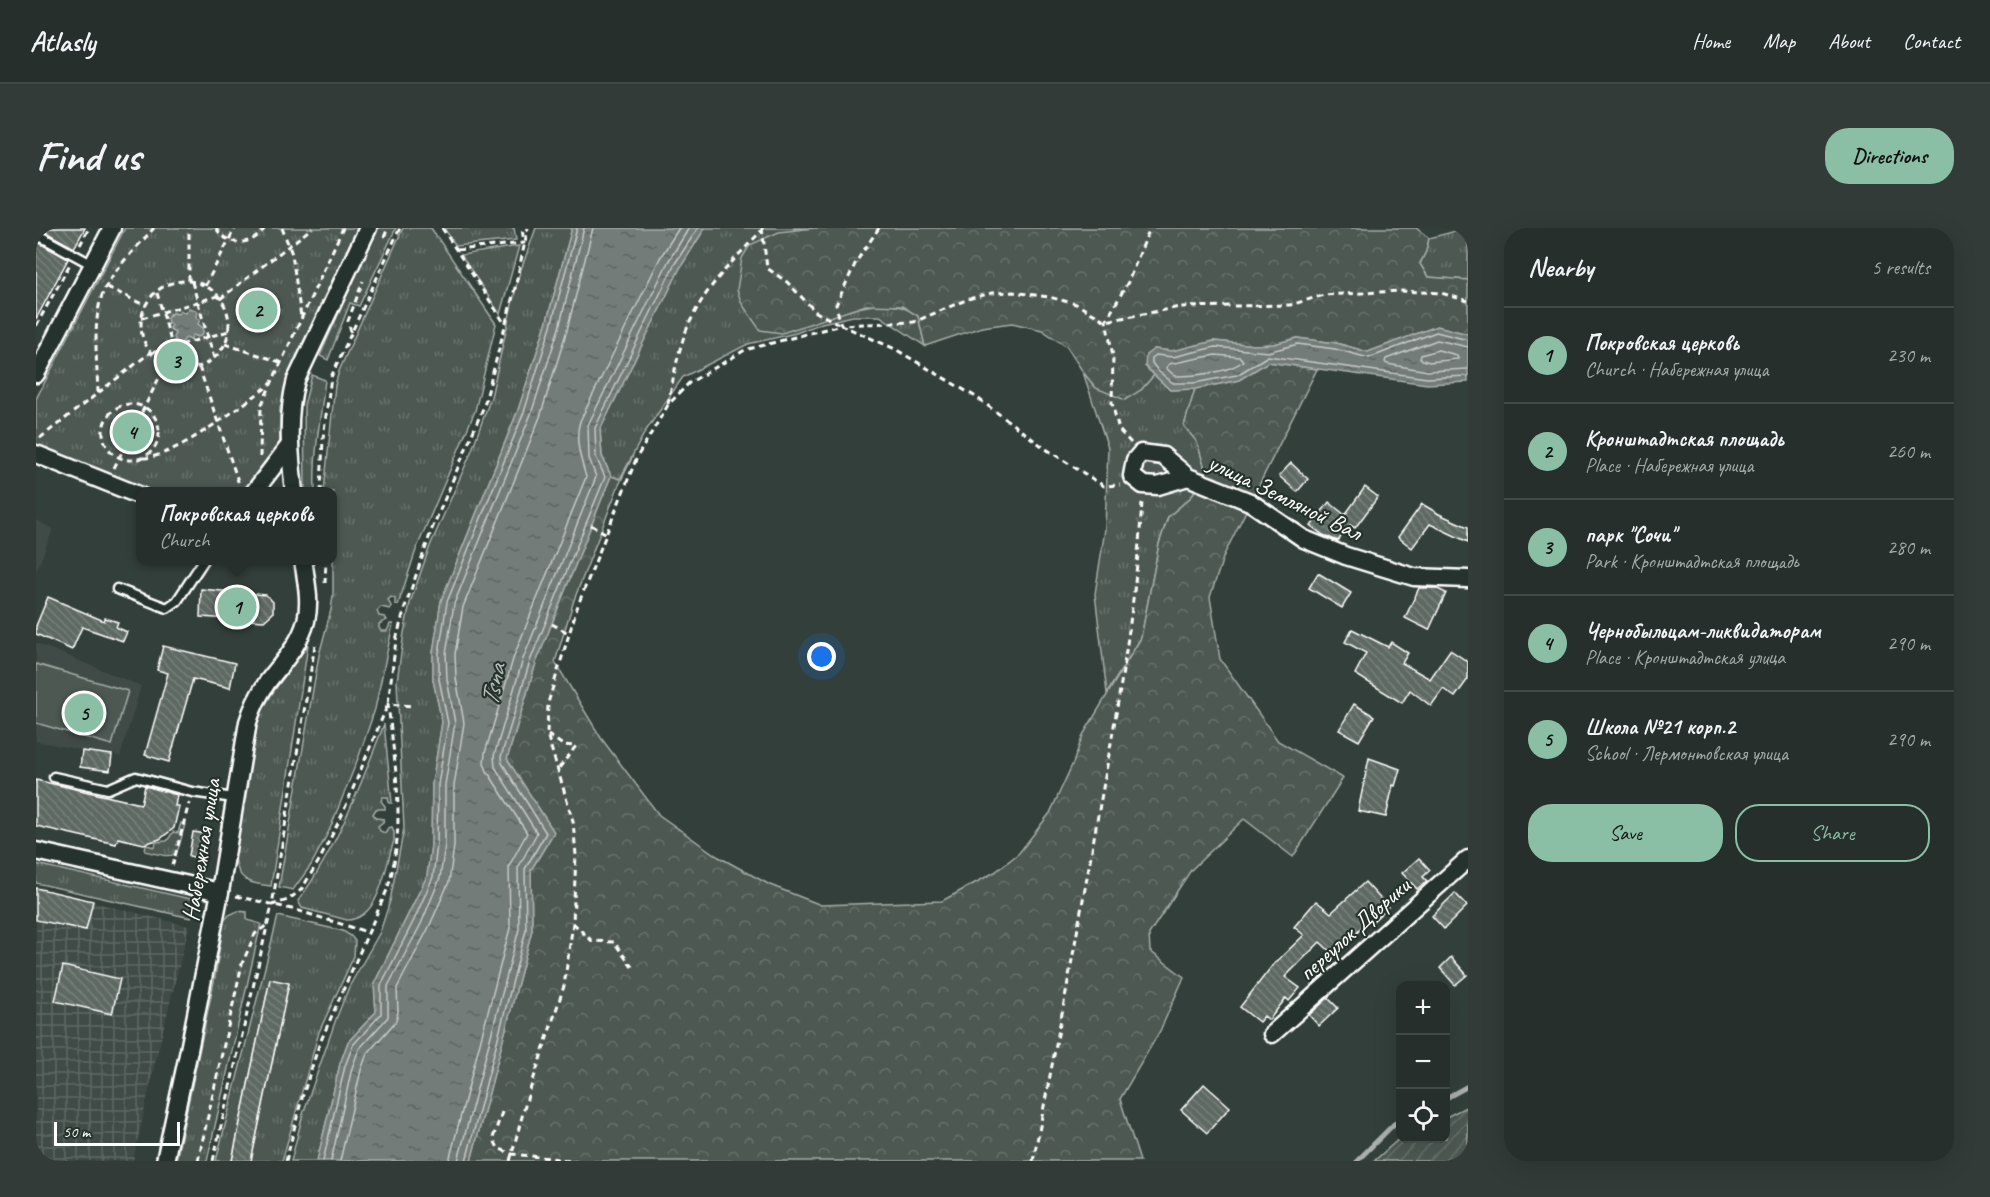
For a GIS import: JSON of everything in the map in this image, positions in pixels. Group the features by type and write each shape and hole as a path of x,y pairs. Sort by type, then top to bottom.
{"street":[{"path":"36,374 112,228"},
{"path":"293,487 288,424 291,399 301,369 368,228"},
{"path":"258,487 289,446"},
{"path":"1141,453 1135,460 1131,477 1143,485"},
{"name":"улица Земляной Вал","path":"1141,453 1163,456 1188,477 1250,502 1305,538 1346,556 1414,577 1468,579"},
{"path":"36,454 136,494"},
{"name":"улица Земляной Вал","path":"1143,485 1158,486 1188,477"},
{"name":"Набережная улица","path":"165,1161 220,892 248,722 252,708 300,636 306,623 308,605 303,565"},
{"path":"36,851 220,892"},
{"name":"переулок Дворики","path":"1272,1034 1468,859"}],"lane":[{"path":"36,234 75,255 90,271"},
{"path":"117,589 167,608 177,601 201,565"},
{"path":"54,777 108,789 136,777 192,792 234,798"}],"path":[{"path":"36,326 89,228"},
{"path":"98,393 97,326 100,304 106,287 154,228"},
{"path":"189,228 190,281 214,358"},
{"path":"216,228 228,240 240,243 251,241 265,228"},
{"path":"205,286 235,228"},
{"path":"282,228 296,274 301,318"},
{"path":"142,318 219,297 312,228"},
{"path":"383,238 388,228"},
{"path":"321,487 323,438 331,377 400,228"},
{"path":"442,228 505,324"},
{"path":"522,228 524,243"},
{"path":"286,1161 302,1098 319,1045 387,890 394,868 399,817 388,704 396,640 411,587 432,530 484,406 528,228"},
{"path":"841,325 836,305 856,262 879,228"},
{"path":"1141,453 1119,430 1112,402 1113,356 1106,321 1128,282 1148,234 1148,228"},
{"path":"762,229 767,268 787,282 816,312 895,349 976,397 1046,449 1104,486 1143,485 1139,547 1111,742 1057,1045 1033,1161"},
{"path":"668,405 676,366 692,318 719,276 762,229"},
{"path":"456,250 524,243"},
{"path":"90,271 106,287 146,306"},
{"path":"351,333 348,321 364,278"},
{"path":"190,281 205,286 219,297 226,308 229,331 225,344 214,358 199,367 179,369 166,364 151,353 142,332 142,318 146,306 157,291 168,285 190,281"},
{"path":"157,291 179,369"},
{"path":"510,1161 526,1102 564,986 573,923 576,855 573,821 547,734 548,703 578,605 637,457 668,405 689,383 745,350 841,325 914,322 968,299 992,293 1013,292 1049,297 1076,304 1106,321 1180,308 1290,305 1324,295 1400,291 1441,293 1468,301"},
{"path":"36,441 151,353 229,331"},
{"path":"225,344 301,369"},
{"path":"137,422 166,364"},
{"path":"199,367 239,487"},
{"path":"142,458 151,452 157,443 158,422 144,407 133,404 122,405 112,411 103,430 110,451 119,458 130,460 152,458 218,422 271,383"},
{"path":"127,421 137,422 142,428 142,436 135,443 127,442 120,436 121,427 127,421"},
{"path":"107,482 127,442"},
{"path":"591,525 607,534"},
{"path":"324,586 326,565"},
{"path":"552,624 570,634"},
{"path":"213,1161 272,905 316,638"},
{"path":"388,704 413,706"},
{"path":"272,905 288,900 301,890 320,859 342,815 388,704"},
{"path":"547,734 562,745 576,746 558,768"},
{"path":"162,862 173,864 192,792"},
{"path":"220,892 368,932"},
{"path":"573,923 592,942 614,942 632,967"},
{"path":"198,1161 242,964 255,934 268,925"},
{"path":"502,1112 493,1138 498,1148 512,1154 578,1161"}],"shaded area":[{"path":"36,520 53,529 36,572"},
{"path":"36,643 141,686 120,757 112,753 81,750 36,741"},
{"path":"36,888 189,926 133,1161 36,1161"}],"green space":[{"path":"125,228 358,228 287,379 280,408 280,442 248,487 138,487 36,446 36,399","holes":["172,313 196,318 198,325 203,328 202,335 175,340 175,332 170,329 172,325 168,315"]},
{"path":"376,228 396,228 359,306 350,303 328,360 320,356"},
{"path":"403,228 431,228 496,324 475,411 416,550 398,605 395,604 395,598 391,597 388,600 390,609 381,607 377,611 379,616 387,620 379,624 381,631 387,631 390,624 393,624 375,709 359,756 329,831 311,865 293,890 279,887 319,655 331,610 333,565 337,565 337,487 324,487 335,385 339,371"},
{"path":"444,228 514,228 516,240 456,246"},
{"path":"536,228 572,228 546,324 518,410 441,601 433,653 433,680 442,722 432,784 431,845 427,876 374,984 376,1012 348,1042 340,1064 317,1161 291,1161 303,1114 336,1019 349,987 380,932 390,901 404,828 397,681 410,603 430,546 470,455 491,397 518,278"},
{"path":"705,228 814,228 794,229 824,318 872,305 907,309 918,316 925,346 880,316 853,316 748,344 683,377 645,432 620,479 611,476 602,456 600,430 680,268"},
{"path":"814,228 1416,228 1429,238 1420,264 1428,277 1468,280 1468,334 1437,326 1368,352 1336,343 1297,338 1274,344 1254,345 1214,341 1172,351 1154,349 1145,366 1154,375 1141,390 1125,400 1096,388 1067,347 1042,330 1012,323 982,327 925,346 918,316 902,306 866,305 782,333 760,330 742,304 737,290 742,258 750,245 779,232"},
{"path":"1468,228 1468,280 1428,277 1420,264 1429,238"},
{"path":"519,246 500,314 461,255"},
{"path":"1268,362 1317,369 1224,555 1210,597 1220,659 1278,741 1343,778 1293,857 1244,819 1191,870 1149,934 1150,951 1184,977 1160,1031 1120,1099 1140,1161 471,1161 532,930 531,870 554,832 507,759 536,663 611,476 620,479 633,456 618,487 574,600 555,662 601,738 659,815 717,856 770,885 821,905 942,901 995,872 1019,853 1050,813 1083,735 1141,638 1159,544 1168,517 1191,497 1206,472 1197,442 1184,426 1195,389 1239,380"},
{"path":"1083,372 1096,388 1141,390 1154,375 1170,390 1195,389 1184,426 1197,442 1206,472 1191,497 1168,517 1159,544 1141,638 1107,693 1095,594 1105,529 1108,448"},
{"path":"312,375 325,380 316,449 315,487 305,487 304,405"},
{"path":"308,645 271,886 257,884 242,876 236,865 235,857 255,728 271,695"},
{"path":"36,664 128,691 112,745 36,723"},
{"path":"384,724 392,803 389,803 388,797 383,797 381,801 385,809 376,809 373,814 376,818 384,819 378,826 380,831 385,833 388,828 392,827 394,841 380,889 367,911 347,920 302,908 298,901 325,860 336,838 357,793"},
{"path":"181,823 185,824 175,854 165,855 145,851 146,845 155,847 156,842 167,841 173,832 178,833"},
{"path":"36,864 195,900 191,918 36,883"},
{"path":"238,911 247,912 247,920 261,924 207,1161 176,1161 215,977 224,921 229,915"},
{"path":"278,916 343,931 355,941 354,956 319,1032 282,1161 251,1161 289,984 270,980 232,1160 237,1161 216,1161"},
{"path":"1468,1106 1468,1161 1374,1161 1396,1142 1450,1143 1450,1115"}],"water":[{"name":"Tsna","path":"572,228 705,228 680,268 600,430 602,456 611,476 536,663 507,759 554,832 531,870 532,930 471,1161 317,1161 340,1064 348,1042 376,1012 374,984 427,876 431,845 432,784 442,722 433,680 433,653 441,601 518,410 546,324"},
{"path":"189,308 197,311 196,318 200,320 198,324 203,328 203,333 199,337 193,335 190,340 186,338 182,342 177,342 174,338 175,332 170,329 172,325 168,323 167,318 172,313 178,314 180,310 185,313"},
{"path":"1437,326 1468,334 1468,382 1427,384 1268,362 1239,380 1195,389 1170,390 1145,366 1146,355 1154,349 1172,351 1214,341 1254,345 1274,344 1297,338 1336,343 1368,352"}],"building":[{"path":"38,228 85,228 74,248"},
{"path":"36,241 68,259 36,319"},
{"path":"1291,463 1308,479 1297,492 1279,476"},
{"path":"1365,487 1378,497 1355,528 1350,525 1338,541 1323,535 1311,526 1329,502 1345,515"},
{"path":"1422,504 1468,527 1468,542 1430,524 1412,548 1398,537"},
{"path":"1318,573 1351,593 1342,608 1309,588"},
{"path":"1419,588 1436,588 1446,593 1429,630 1405,618"},
{"path":"201,589 266,595 273,602 273,613 264,621 200,617"},
{"path":"48,597 104,621 105,618 118,622 116,627 127,632 123,641 82,627 72,650 36,634 36,626"},
{"path":"1352,629 1388,647 1391,642 1408,653 1402,663 1430,679 1450,650 1468,662 1468,679 1455,697 1443,689 1431,706 1410,690 1402,703 1355,674 1366,653 1345,642"},
{"path":"163,646 235,663 230,688 193,679 169,762 145,755 168,673 157,670"},
{"path":"1354,704 1374,716 1359,741 1339,730"},
{"path":"82,751 112,755 110,771 80,767"},
{"path":"1369,758 1400,769 1395,786 1393,785 1386,817 1358,811"},
{"path":"36,780 141,804 145,786 177,795 175,806 179,806 174,828 160,839 144,844 118,838 116,844 36,826"},
{"path":"193,832 207,834 203,859 189,856"},
{"path":"1419,858 1430,870 1423,877 1427,881 1417,889 1402,873"},
{"path":"1365,882 1388,907 1372,922 1369,920 1335,956 1320,942 1285,977 1300,988 1289,1001 1286,998 1269,1020 1264,1016 1259,1022 1240,1007 1272,966 1304,935 1294,927 1316,901 1331,913"},
{"path":"36,888 93,901 86,930 36,920"},
{"path":"1455,893 1467,906 1444,929 1432,916"},
{"path":"1451,957 1467,975 1455,985 1440,968"},
{"path":"63,966 120,979 112,1014 55,1001"},
{"path":"270,979 289,983 251,1161 232,1161"},
{"path":"1328,998 1338,1008 1319,1026 1309,1015"},
{"path":"1204,1084 1230,1107 1207,1133 1181,1110"}],"waterway":[{"path":"1450,1096 1468,1086"},
{"path":"1357,1161 1396,1123"}],"place":[{"name":"Кронштадтская площадь","path":"258,310"},
{"name":"парк \"Сочи\"","path":"176,361"},
{"name":"Чернобыльцам-ликвидаторам","path":"132,432"},
{"name":"Покровская церковь","path":"237,607"},
{"name":"Школа №21 корп.2","path":"84,713"}]}
